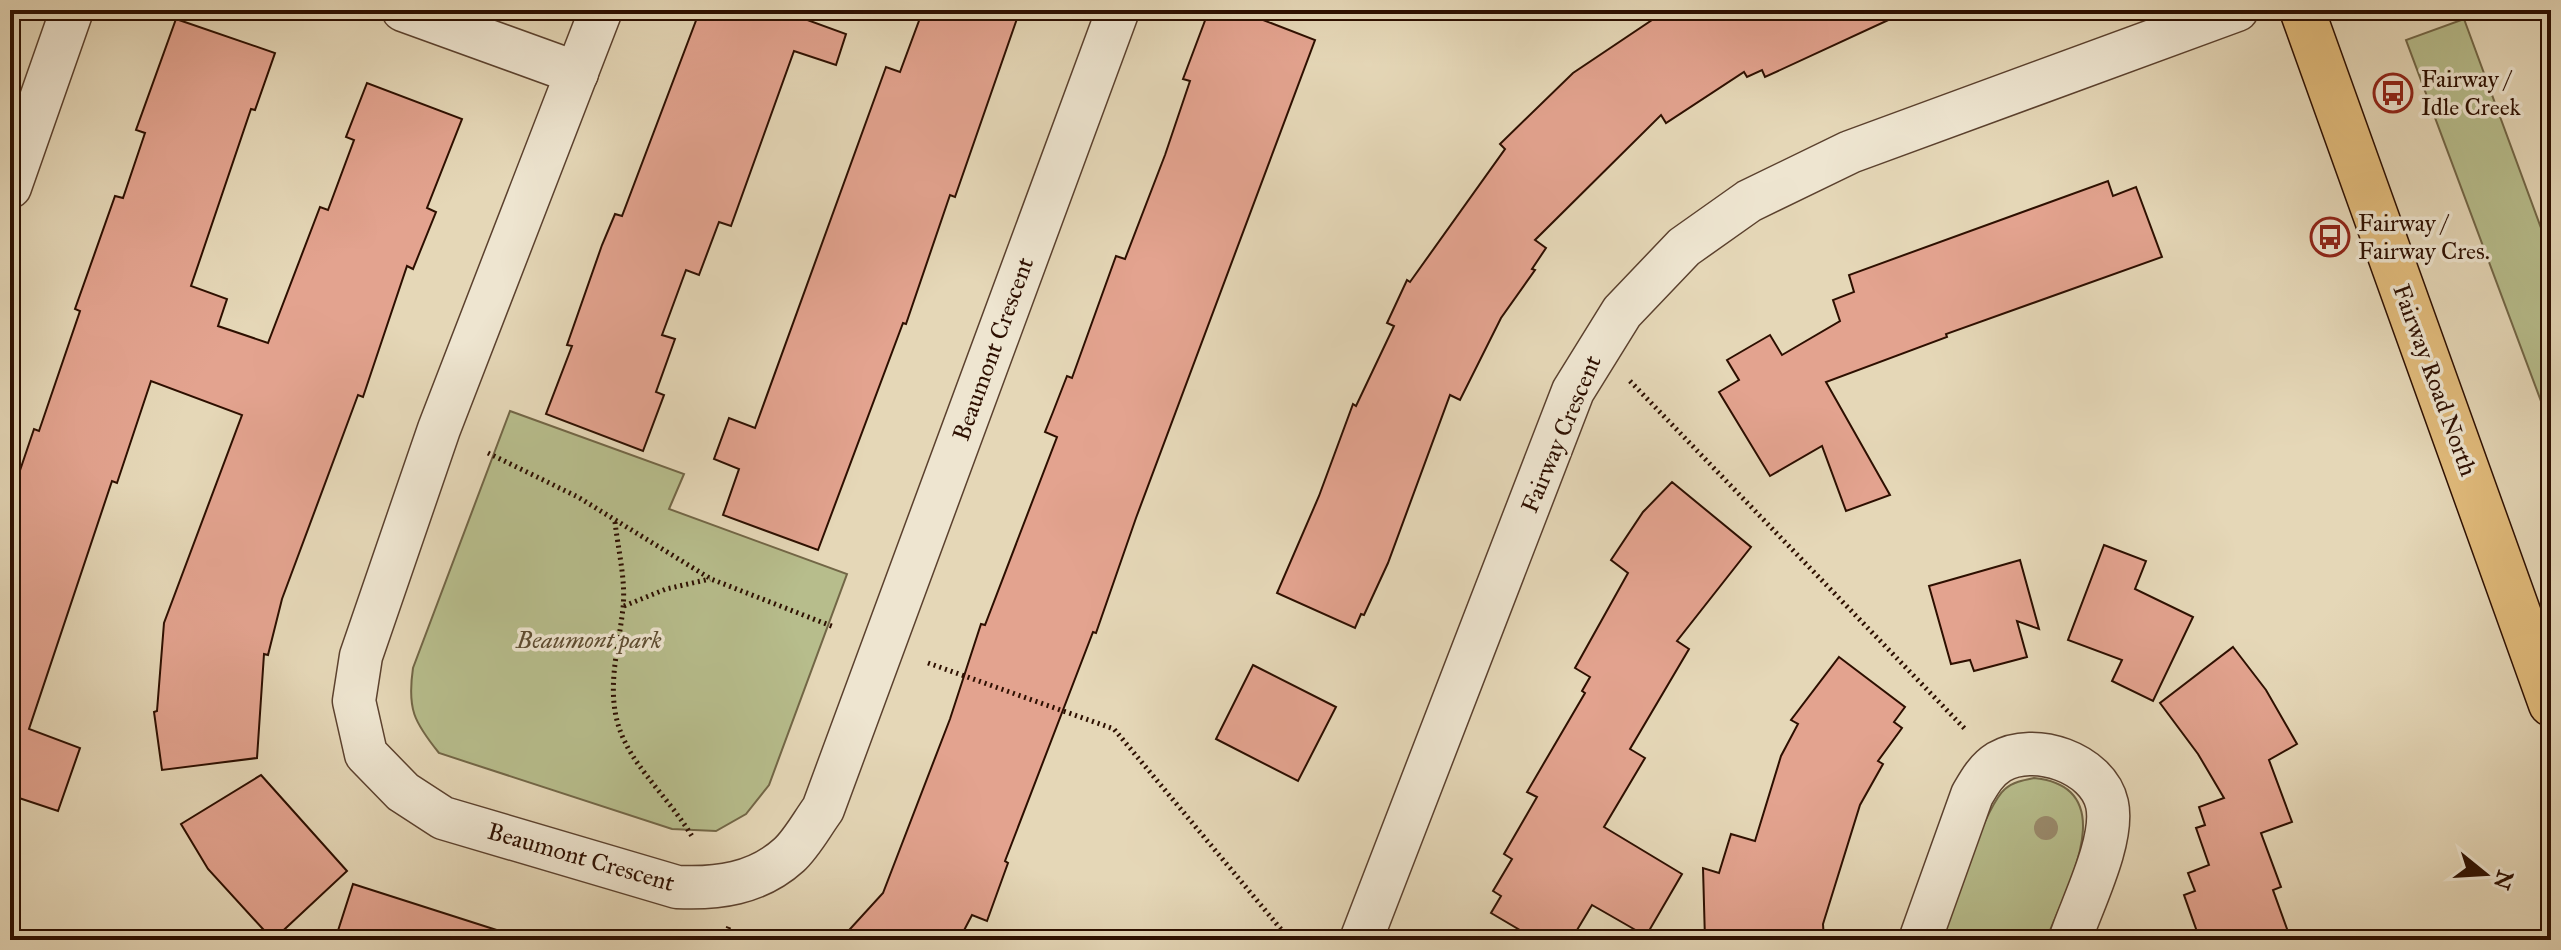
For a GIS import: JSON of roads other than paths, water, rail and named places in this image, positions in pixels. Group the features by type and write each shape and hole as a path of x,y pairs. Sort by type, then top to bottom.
{"main road":[{"name":"Fairway Road North","path":"2302,10 2551,704"}],"street":[{"path":"10,187 72,10"},
{"path":"403,10 577,73"},
{"name":"Beaumont Crescent","path":"601,10 439,429 361,656 354,701 366,754 403,792 443,818 677,887 715,889 741,883 789,855 823,809 1118,10"},
{"name":"Fairway Crescent","path":"1361,940 1573,391 1598,346 1622,312 1684,247 1749,201 1850,152 2237,10"},
{"path":"1920,940 1966,810 1983,776 2000,761 2044,755 2082,769 2107,801 2109,822 2104,844 2070,940"}],"place":[{"name":"Fairway / Idle Creek","path":"2393,93"},
{"name":"Fairway / Fairway Cres.","path":"2330,237"}],"park label":[{"name":"Beaumont park","path":"589,640"}]}
